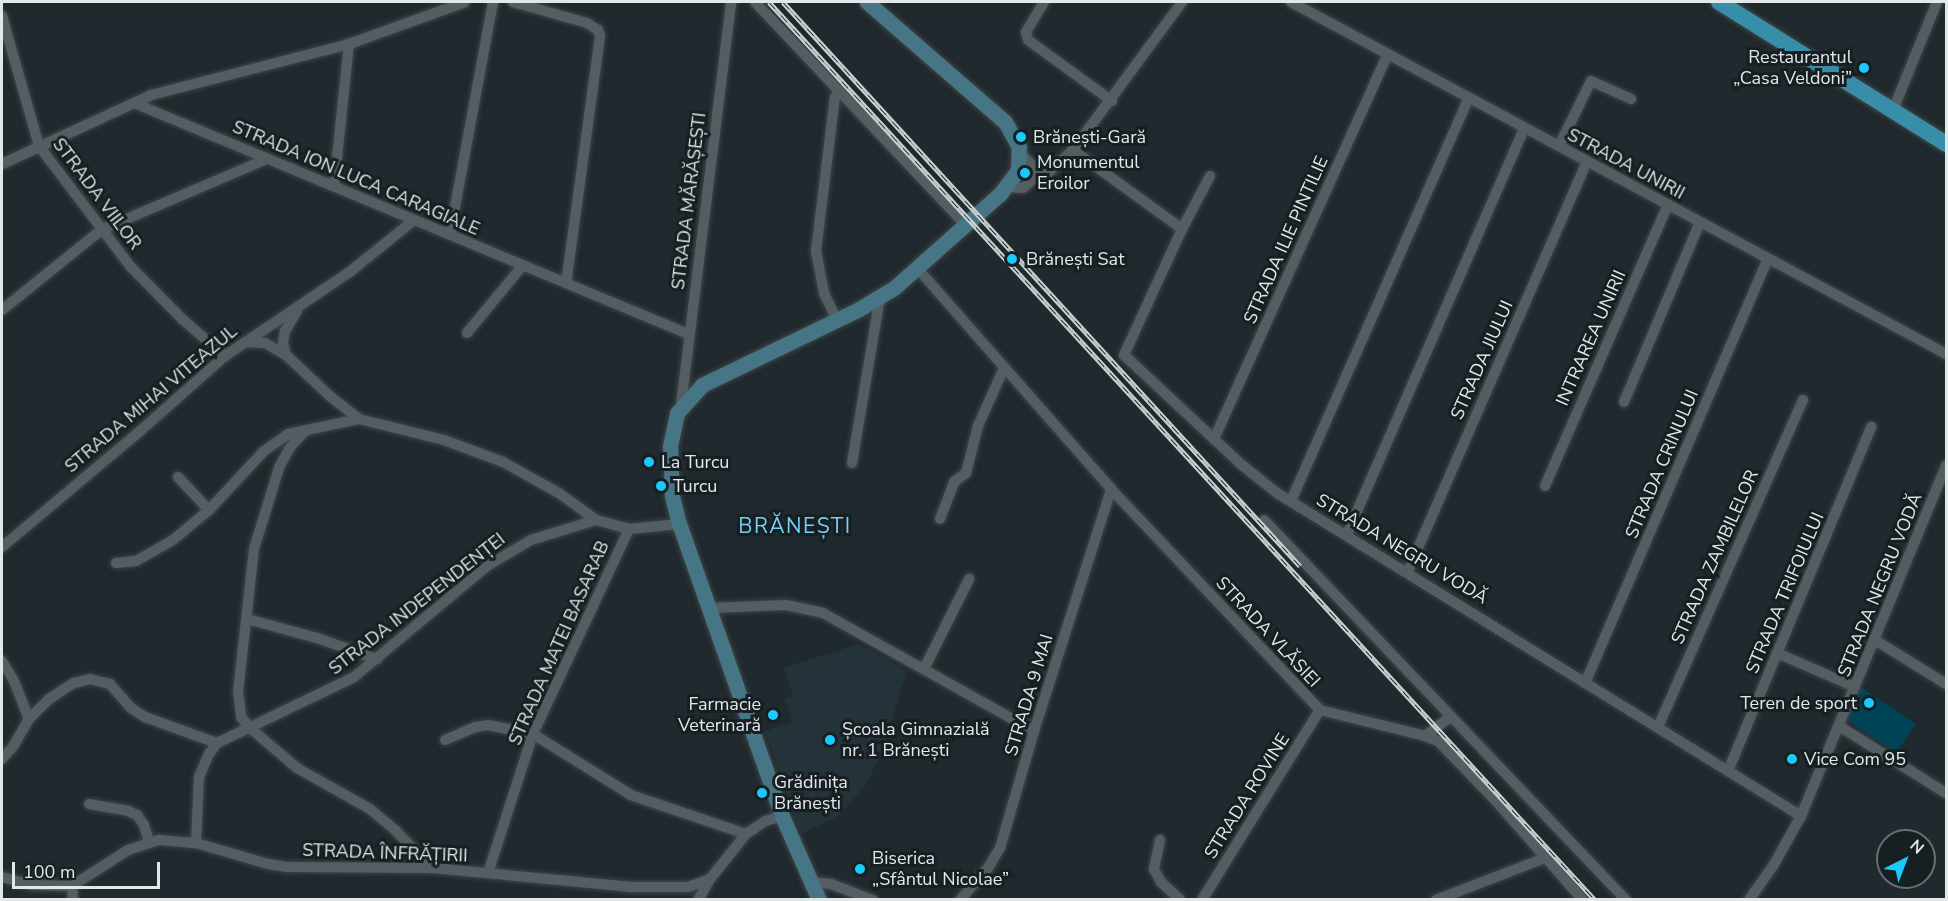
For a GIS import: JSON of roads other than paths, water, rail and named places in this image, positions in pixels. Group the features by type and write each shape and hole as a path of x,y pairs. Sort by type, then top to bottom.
{"main road":[{"path":"819,900 783,816 679,524 672,495 670,447 673,423 681,405 691,394 710,380 837,320 880,297 918,269 966,225 1007,187 1018,170 1020,153 1015,138 999,117 867,2"},
{"path":"1719,2 1947,144"}],"street":[{"path":"2,164 134,103 178,86 349,44 465,2"},
{"path":"450,234 493,2"},
{"path":"516,2 594,26 600,36 566,283"},
{"name":"STRADA MĂRĂȘEȘTI","path":"681,405 731,2"},
{"path":"755,2 966,225"},
{"path":"1044,2 1026,32 1028,40 1112,101"},
{"path":"1007,187 1023,188 1037,176 1048,172 1073,150 1112,101 1182,2"},
{"name":"STRADA UNIRII","path":"1291,2 1947,354"},
{"path":"1893,110 1937,2"},
{"name":"STRADA VIILOR","path":"2,16 39,146 101,230 153,292 225,356"},
{"path":"334,186 349,44"},
{"name":"STRADA ILIE PINTILIE","path":"1214,439 1388,54"},
{"path":"1559,146 1591,81 1631,99"},
{"path":"837,320 824,293 816,251 836,98 840,91"},
{"path":"1291,501 1469,98"},
{"name":"STRADA ION LUCA CARAGIALE","path":"134,103 688,334"},
{"path":"1347,534 1524,128"},
{"path":"1073,150 1182,229"},
{"path":"1020,153 1034,167 1037,176"},
{"path":"2,308 101,230 267,159"},
{"name":"STRADA JIULUI","path":"1408,571 1587,161"},
{"name":"STRADA NEGRU VODĂ","path":"1210,176 1182,229 1124,355 1260,480 1801,816"},
{"name":"INTRAREA UNIRII","path":"1545,486 1668,205"},
{"name":"STRADA MIHAI VITEAZUL","path":"2,547 242,342 351,271 414,220"},
{"path":"1624,402 1700,222"},
{"name":"STRADA CRINULUI","path":"1586,681 1768,259"},
{"path":"467,333 523,266"},
{"name":"STRADA VLĂSIEI","path":"918,269 1111,489 1320,710 1425,736 1443,746 1583,900"},
{"path":"852,464 880,297"},
{"path":"286,355 283,343 285,331 302,304"},
{"path":"242,342 265,343 286,355 331,398 359,419 444,440 503,462 559,493 596,520 629,529 679,524"},
{"path":"940,519 954,482 966,473 978,426 1004,368"},
{"name":"STRADA ZAMBILELOR","path":"1658,727 1803,400"},
{"path":"116,563 136,561 156,551 209,510 270,446 288,434 359,419"},
{"name":"STRADA TRIFOIULUI","path":"1728,771 1871,427"},
{"path":"306,430 291,446 271,487 254,549 238,691 241,717 249,727 297,768 370,809 396,831 432,868"},
{"name":"STRADA NEGRU VODĂ","path":"1749,900 1773,866 1801,816 1947,466"},
{"path":"178,477 209,510"},
{"name":"STRADA 9 MAI","path":"960,900 988,868 1000,848 1034,731 1111,489"},
{"name":"STRADA INDEPENDENȚEI","path":"217,743 331,690 377,659 502,556 531,540 596,520"},
{"path":"1264,520 1626,900"},
{"name":"STRADA MATEI BASARAB","path":"488,873 533,734 629,529"},
{"path":"924,669 969,579"},
{"path":"709,608 786,605 810,608 1034,731"},
{"path":"247,619 317,638 377,659"},
{"path":"1875,640 1947,684"},
{"path":"1777,653 1855,687"},
{"path":"2,661 19,691 29,719"},
{"path":"2,759 14,745 29,719 49,699 67,687 90,679 110,684 131,708 145,717 217,743 209,754 199,777 196,843"},
{"name":"STRADA ROVINE","path":"1207,898 1320,710"},
{"path":"1425,736 1450,717"},
{"path":"445,740 476,727 488,725 533,734 631,795 746,834"},
{"path":"1839,726 1947,793"},
{"path":"89,804 128,811 137,815 144,825 149,841"},
{"path":"698,900 710,879 746,834 765,821 783,816"},
{"path":"1160,840 1154,869 1161,882 1180,900"},
{"name":"STRADA ÎNFRĂȚIRII","path":"72,886 128,850 149,841 196,843 267,864 288,867 432,868 632,886 688,886 710,879"},
{"path":"1436,900 1545,858"},
{"path":"2,877 32,885 72,886 73,900"},
{"path":"811,882 831,884 873,900"}],"railway":[{"path":"769,2 1595,900"},
{"path":"783,2 1300,566"}],"place":[{"name":"Restaurantul „Casa Veldoni”","path":"1864,68"},
{"name":"Brănești-Gară","path":"1021,137"},
{"name":"Monumentul Eroilor","path":"1025,173"},
{"name":"Brănești Sat","path":"1012,259"},
{"name":"La Turcu","path":"649,462"},
{"name":"Turcu","path":"661,486"},
{"name":"Teren de sport","path":"1869,703"},
{"name":"Farmacie Veterinară","path":"773,715"},
{"name":"Școala Gimnazială nr. 1 Brănești","path":"830,740"},
{"name":"Vice Com 95","path":"1792,759"},
{"name":"Grădinița Brănești","path":"762,793"},
{"name":"Biserica „Sfântul Nicolae”","path":"860,869"}],"district":[{"name":"BRĂNEȘTI","path":"795,526"}]}
